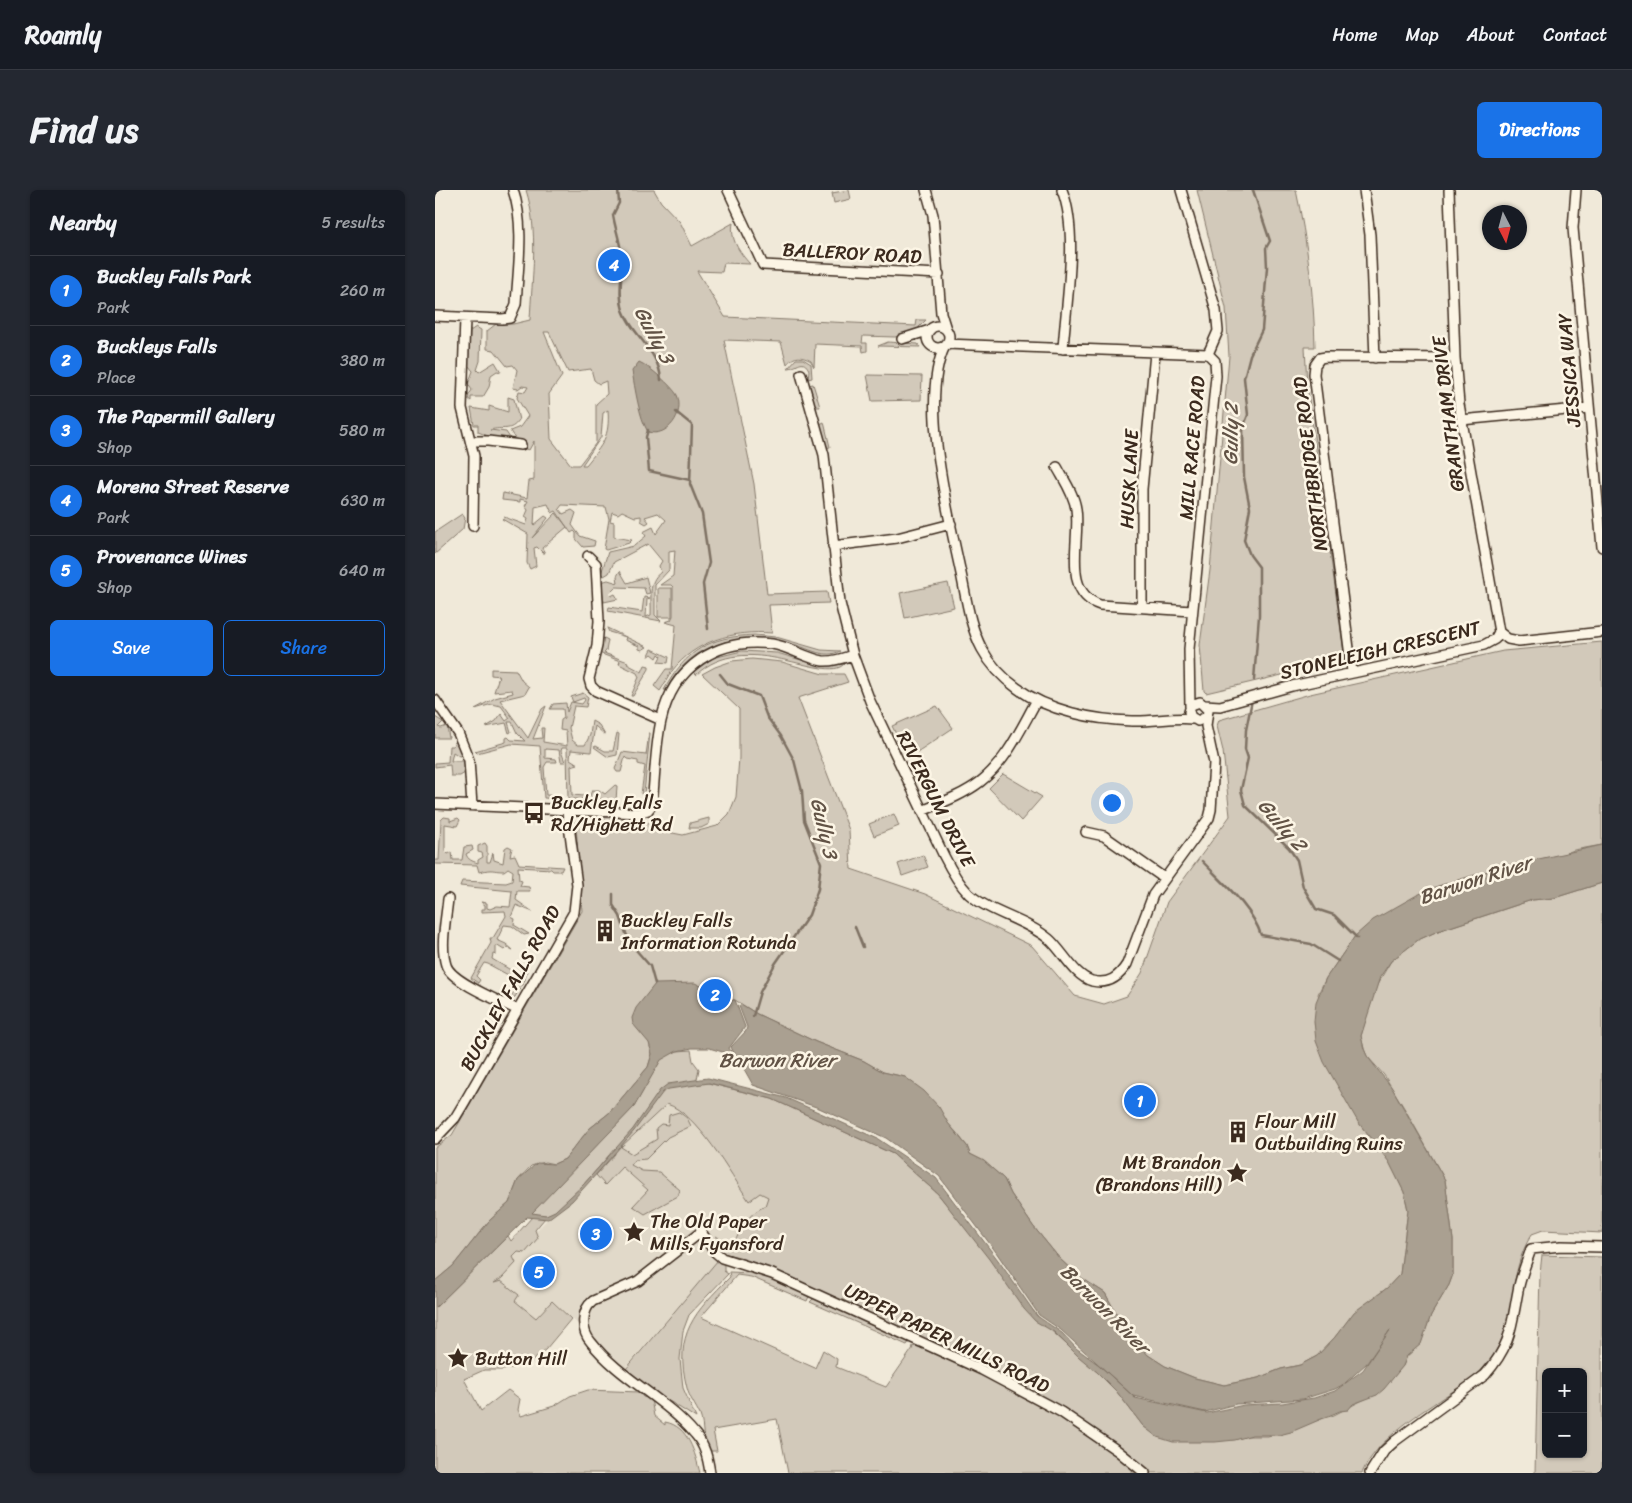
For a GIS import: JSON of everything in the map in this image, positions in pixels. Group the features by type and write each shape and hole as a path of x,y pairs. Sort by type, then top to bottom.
{"street":[{"path":"435,316 510,318 516,304 519,230 519,212 513,190"},
{"name":"BALLEROY ROAD","path":"728,190 763,265 939,274"},
{"path":"927,190 933,215 940,302 949,338 937,371 935,404 938,451 970,613 982,649 996,670 1017,688 1037,700 1103,719 1133,721 1201,718"},
{"path":"1062,190 1067,201 1071,235 1063,349"},
{"path":"1181,190 1216,310 1218,331 1208,354"},
{"path":"1364,190 1370,235 1375,358"},
{"name":"GRANTHAM DRIVE","path":"1449,190 1455,358 1461,420 1499,632"},
{"name":"JESSICA WAY","path":"1576,190 1573,228 1602,547"},
{"path":"937,371 927,337 940,302"},
{"path":"465,318 462,408 474,456 473,526"},
{"path":"938,326 955,336 977,344 946,345 938,348 930,344 902,339 938,326"},
{"name":"MILL RACE ROAD","path":"977,344 1208,354 1215,361 1216,372 1189,649 1191,688 1189,708"},
{"name":"HUSK LANE","path":"1142,607 1142,489 1155,353"},
{"name":"NORTHBRIDGE ROAD","path":"1352,672 1314,374 1315,365 1320,358 1326,357 1455,358"},
{"name":"RIVERGUM DRIVE","path":"801,374 824,455 840,603 853,655 870,701 922,812 961,886 971,895 992,908 1038,931 1049,939 1086,979 1092,981 1112,980 1121,973 1148,908 1164,878 1197,836 1211,810 1214,763 1209,740 1201,718"},
{"path":"1461,420 1588,408"},
{"path":"471,442 488,440 521,445"},
{"path":"1057,467 1075,504 1078,588 1090,602 1100,605 1193,611"},
{"path":"833,546 897,538 951,524"},
{"path":"587,556 598,561 599,615 597,646 589,677 590,685 597,692 661,720"},
{"name":"STONELEIGH CRESCENT","path":"1201,718 1220,706 1352,672 1483,645 1495,639 1499,632 1508,639 1519,641 1602,632"},
{"path":"435,804 567,811 639,813 648,810 652,805 661,720 677,683 697,662 718,650 737,645 769,644 825,661 853,655"},
{"name":"MILL RACE ROAD","path":"1191,688 1203,703"},
{"path":"435,700 458,733 469,760 472,806"},
{"path":"922,812 965,791 987,776 1006,755 1037,700"},
{"path":"1170,718 1203,703 1201,718"},
{"name":"STONELEIGH CRESCENT","path":"1203,703 1220,706"},
{"path":"1189,708 1201,718"},
{"name":"BUCKLEY FALLS ROAD","path":"435,1139 455,1118 574,912 577,885 567,811"},
{"path":"1086,832 1103,836 1164,878"},
{"path":"449,899 445,954 446,966 462,982 518,1010"},
{"name":"UPPER PAPER MILLS ROAD","path":"710,1473 705,1452 695,1433 664,1405 636,1385 590,1342 583,1323 588,1304 595,1298 638,1280 701,1232 715,1252 722,1258 772,1274 982,1370 1061,1412 1118,1451 1145,1473"},
{"path":"1370,1473 1389,1446 1485,1374 1494,1364 1510,1337 1522,1275 1531,1248 1602,1247"}],"shaded area":[{"path":"526,190 654,190 661,202 680,222 692,246 733,223 732,229 736,245 750,264 724,263 722,272 697,271 725,317 916,326 917,320 926,320 919,327 920,331 895,337 863,336 862,343 867,343 867,351 863,352 862,346 815,344 814,367 811,361 801,357 792,359 787,364 781,342 724,340 754,484 767,594 827,592 829,603 769,605 772,633 743,633 703,645 681,661 672,671 660,691 654,686 666,669 672,669 676,625 665,622 671,620 673,616 673,587 671,585 660,585 673,576 675,550 669,551 669,570 655,585 655,615 661,621 608,611 609,607 642,612 644,597 650,598 647,599 646,617 651,615 652,586 661,572 659,566 662,561 648,544 614,562 609,573 604,576 601,574 608,552 634,546 646,536 643,532 653,527 656,534 666,520 658,513 645,517 649,522 646,524 641,521 641,516 635,517 622,511 618,514 612,512 610,521 614,522 614,537 632,540 629,543 606,550 604,549 609,519 606,507 562,505 559,509 563,514 572,510 576,513 572,525 580,536 595,541 594,546 583,547 576,539 576,533 574,531 571,533 567,527 542,548 545,553 537,547 534,548 536,566 530,569 527,563 528,534 502,519 504,517 526,525 528,519 525,517 528,510 525,506 528,501 520,499 520,502 502,500 503,493 527,498 529,481 534,480 534,441 529,450 521,448 510,431 520,427 528,416 517,398 519,391 525,392 528,387 513,388 517,370 513,365 507,366 494,350 487,349 487,331 496,324 513,324 530,320 534,238","holes":["544,332 549,332 568,372 591,369 594,380 599,384 606,381 607,394 596,404 596,443 579,465 571,465 551,439 549,394 562,376","608,410 608,427 604,440 586,465 582,465 601,437 603,413","548,504 552,513 556,511 566,526 556,513 532,538 548,518 545,516 534,525 535,507"]},
{"path":"849,190 851,199 834,203 832,193"},
{"path":"1197,190 1296,190 1309,268 1313,308 1315,347 1305,347 1307,384 1345,660 1206,693 1204,691 1200,645 1210,570 1229,356 1226,308"},
{"path":"476,327 481,330 480,361 477,370 479,372 495,362 501,372 497,371 491,375 489,387 483,397 471,397 471,401 467,398 472,390 468,384 473,371 468,365 470,331"},
{"path":"888,342 918,344 920,347 878,346"},
{"path":"796,359 803,359 811,364 812,378 808,379 809,370 804,364 788,368"},
{"path":"867,375 922,376 921,400 872,401"},
{"path":"813,384 820,407 815,407 808,385"},
{"path":"508,397 514,399 519,420 509,428 490,430 506,432 510,438 491,437 478,432 478,425 474,425 471,408 489,411 489,406 508,412"},
{"path":"824,422 830,447 826,448 820,424"},
{"path":"462,514 465,518 463,529 435,554 435,532"},
{"path":"620,571 627,583 646,577 650,593 646,594 644,588 616,587 609,594 611,596 615,594 618,599 604,602 601,582 608,580 618,583 617,576"},
{"path":"948,583 954,607 905,618 900,593"},
{"path":"658,588 672,588 672,617 658,617"},
{"path":"607,628 626,637 609,632"},
{"path":"754,635 776,637 821,650 840,651 823,654 796,645 757,639 721,643 690,659 677,673 666,690 664,690 681,665 700,648 724,639"},
{"path":"626,637 647,647 642,650 639,649 639,646 625,640"},
{"path":"604,638 608,640 604,653 628,662 627,664 642,672 645,665 649,666 633,696 631,696 639,677 637,673 619,664 620,661 599,653 601,640"},
{"path":"1602,642 1602,845 1574,850 1355,936 1326,978 1318,994 1358,1122 1389,1161 1404,1192 1408,1210 1400,1274 1387,1288 1354,1313 1317,1356 1300,1365 1281,1369 1258,1378 1224,1385 1195,1378 1165,1366 1148,1355 1125,1329 1105,1293 1077,1275 1060,1259 1033,1226 1011,1194 1004,1179 984,1161 970,1154 967,1146 956,1132 905,1077 883,1072 864,1061 816,1042 757,1014 735,1000 723,1000 705,996 640,1027 649,1042 652,1054 648,1067 609,1113 589,1129 565,1159 554,1164 545,1162 531,1166 518,1180 509,1203 489,1221 453,1266 435,1281 435,1148 452,1135 582,911 576,825 583,816 642,819 662,831 683,835 717,826 729,814 736,797 739,758 739,709 702,674 732,661 752,659 782,662 823,674 844,674 848,682 798,698 849,830 851,869 925,894 1032,946 1075,996 1104,1004 1127,996 1142,973 1167,902 1230,816 1223,751 1217,726 1219,720 1310,694 1503,651"},
{"path":"652,649 669,657 668,663 658,662 661,656 659,654 657,658 652,654 648,657"},
{"path":"742,651 777,653 822,666 844,664 834,669 820,668 782,659 760,656 737,656 716,662 696,675 693,672 713,658"},
{"path":"491,669 516,670 522,681 529,687 525,694 500,700 528,738 542,709 546,706 533,739 542,738 541,728 544,728 543,742 567,746 566,731 560,730 561,720 564,718 563,709 550,709 553,704 566,703 567,712 571,702 582,704 585,700 584,698 573,702 571,697 583,693 588,697 586,707 574,706 569,728 572,740 578,745 585,745 590,735 592,721 599,725 605,735 595,726 591,752 571,750 570,759 578,764 571,766 572,795 584,796 585,799 568,799 567,748 562,748 561,751 565,762 561,762 559,750 545,749 545,758 556,759 557,762 547,762 544,767 546,795 560,796 561,799 544,798 540,746 511,744 477,753 475,751 506,742 508,737 511,740 525,741 517,733 512,722 508,722 511,732 509,733 506,723 486,727 496,721 501,714 506,721 510,718 501,706 492,704 475,709 495,698 513,693 512,690 494,692 499,676 491,675"},
{"path":"937,706 953,728 908,758 892,726"},
{"path":"435,717 443,722 438,727 447,726 449,738 435,738"},
{"path":"617,733 619,734 617,755 608,757 594,747 596,746 605,751 613,751"},
{"path":"649,733 644,794 641,794 645,766 638,764 638,761 625,757 621,772 617,772 615,769 622,752 646,755"},
{"path":"457,742 464,755 459,756 453,752 451,761 464,761 465,773 460,776 451,776 450,765 435,767 435,763 448,762 449,746 453,746"},
{"path":"1003,774 1042,797 1021,821 989,788"},
{"path":"615,785 617,786 616,801 601,799 591,802 589,798 592,790 599,790 605,794"},
{"path":"894,814 899,826 874,836 869,824"},
{"path":"444,817 450,818 450,821 458,818 460,820 457,826 445,824 445,851 448,854 452,852 453,860 462,860 464,847 472,846 473,850 466,854 469,859 478,863 478,860 483,857 482,853 478,852 478,846 485,843 487,846 487,862 490,862 493,853 494,860 503,863 505,848 508,846 512,848 510,856 515,855 519,864 563,867 561,871 553,871 551,869 518,867 519,880 522,881 520,886 529,887 530,891 517,891 516,900 533,912 516,905 511,917 515,919 514,925 529,934 524,935 512,926 504,925 497,940 513,950 507,947 504,950 496,945 496,955 493,954 492,959 519,975 527,971 525,980 515,997 510,998 519,981 488,964 484,963 476,976 480,980 478,983 471,978 491,943 490,938 493,938 506,916 505,911 482,912 482,909 485,909 485,905 481,902 487,903 487,908 490,909 497,906 510,907 512,891 460,886 462,881 506,883 512,881 513,871 508,868 504,871 490,870 479,872 477,865 435,864 435,860 439,860 441,820"},
{"path":"709,818 709,824 701,828 689,828 690,823"},
{"path":"923,855 928,867 902,876 898,864"},
{"path":"1602,883 1602,1233 1543,1230 1532,1234 1523,1250 1508,1318 1496,1351 1475,1376 1409,1421 1386,1440 1368,1461 1362,1473 1147,1473 1017,1389 738,1259 740,1257 719,1253 713,1243 716,1236 724,1241 735,1241 750,1217 765,1206 768,1197 760,1193 749,1201 702,1132 679,1110 667,1104 621,1147 632,1154 657,1139 656,1128 661,1124 668,1125 669,1115 679,1112 687,1118 691,1126 668,1137 646,1159 635,1160 631,1165 642,1171 659,1172 680,1190 678,1196 645,1214 633,1206 648,1190 622,1167 605,1185 596,1175 615,1154 615,1148 583,1186 554,1212 547,1215 531,1213 634,1107 662,1057 677,1051 691,1050 693,1061 699,1069 696,1084 708,1083 772,1099 893,1154 938,1194 1045,1325 1097,1372 1117,1392 1143,1426 1157,1436 1268,1436 1334,1415 1371,1396 1403,1366 1407,1356 1421,1343 1431,1315 1449,1285 1453,1274 1453,1240 1445,1180 1384,1075 1367,1056 1361,1036 1374,990 1391,961 1418,940 1438,931 1532,900 1554,898"},
{"path":"667,1097 776,1195 620,1374 592,1350 578,1324 552,1301 536,1319 490,1278"},
{"path":"532,1217 545,1218 535,1230 538,1238 525,1253 518,1252 513,1257 516,1263 502,1278 494,1283 501,1281 519,1295 515,1301 536,1318 552,1301 571,1319 546,1349 529,1364 503,1370 484,1370 464,1379 481,1411 508,1390 520,1399 518,1410 521,1416 554,1406 570,1396 588,1390 639,1392 643,1397 651,1399 654,1416 665,1425 665,1422 680,1429 685,1435 690,1442 700,1473 435,1473 435,1308 508,1236 511,1241"},
{"path":"1542,1255 1602,1257 1602,1473 1535,1473"},
{"path":"718,1260 724,1262 724,1271 728,1274 689,1315 683,1331 680,1359 683,1388 696,1418 647,1387 626,1369"},
{"path":"729,1272 755,1273 767,1276 810,1294 807,1301 751,1277 737,1275 701,1317 815,1368 823,1350 837,1359 836,1367 886,1387 913,1348 911,1347 940,1353 987,1375 1066,1418 1095,1437 1140,1473 788,1473 777,1419 713,1430 717,1451 711,1451 705,1442 700,1415 687,1388 683,1369 683,1353 685,1338 690,1325 697,1313 730,1277"},
{"path":"814,1298 909,1342 907,1345 810,1302"}],"water":[{"path":"639,362 660,377 670,387 677,395 679,402 677,416 673,422 668,428 655,433 648,432 642,419 638,402 632,371"},
{"name":"Barwon River","path":"1602,845 1602,883 1554,898 1532,900 1438,931 1418,940 1391,961 1380,977 1361,1036 1364,1049 1367,1056 1392,1088 1445,1180 1453,1240 1453,1274 1449,1285 1431,1315 1421,1344 1407,1356 1403,1366 1384,1389 1377,1395 1353,1404 1348,1410 1340,1411 1291,1432 1279,1435 1252,1435 1235,1440 1215,1442 1173,1442 1157,1437 1143,1426 1117,1392 1097,1372 1054,1332 1035,1321 938,1194 893,1154 772,1099 709,1083 669,1089 663,1092 634,1131 572,1201 548,1219 527,1217 435,1308 435,1281 453,1266 489,1221 509,1203 518,1180 537,1163 554,1164 565,1159 589,1129 609,1113 648,1067 652,1054 649,1043 633,1024 632,1018 636,1008 655,984 695,983 701,986 705,996 723,1000 735,1000 745,1027 729,1048 733,1055 709,1048 692,1048 677,1051 661,1060 634,1107 532,1213 546,1215 555,1211 583,1185 633,1129 660,1090 668,1084 708,1078 786,1098 816,1111 878,1139 936,1178 998,1260 1037,1316 1062,1333 1076,1348 1099,1365 1135,1398 1207,1413 1244,1405 1282,1403 1314,1398 1335,1391 1363,1370 1390,1330 1367,1363 1344,1384 1335,1389 1303,1399 1236,1404 1205,1412 1133,1396 1061,1330 1039,1315 996,1252 939,1176 886,1138 819,1108 753,1085 744,1069 742,1058 734,1053 731,1047 746,1031 747,1027 739,1006 741,1004 757,1014 816,1042 864,1061 883,1072 905,1077 924,1091 939,1107 948,1123 967,1146 970,1154 984,1161 1004,1179 1011,1194 1033,1226 1060,1259 1077,1275 1105,1293 1125,1329 1148,1355 1165,1366 1195,1378 1224,1385 1258,1378 1281,1369 1300,1365 1317,1356 1335,1337 1354,1312 1387,1288 1400,1274 1408,1210 1404,1192 1389,1162 1358,1122 1324,1062 1316,1041 1314,1021 1316,1002 1326,978 1355,936 1373,920 1417,895 1438,886 1498,868"}],"waterway":[{"name":"Gully 3","path":"618,190 619,203 613,215 622,260 621,303 627,319 656,361 661,380"},
{"name":"Gully 2","path":"1253,190 1270,241 1266,248 1267,267 1262,330 1250,355 1244,378 1248,415 1243,428 1244,477 1250,508 1244,540 1250,555 1259,567 1259,616 1254,680"},
{"name":"Gully 3","path":"676,412 692,425 690,484 702,514 709,563 703,584 708,629"},
{"path":"648,430 646,437 649,471 690,480"},
{"name":"Gully 3","path":"720,674 728,684 759,696 767,717 781,736 794,760 802,791 804,820 821,863 818,889 809,915 775,964 760,992 753,1016"},
{"name":"Gully 2","path":"1252,700 1246,730 1245,749 1248,758 1241,790 1245,805 1289,848 1297,860 1303,887 1316,909 1334,915 1357,938"},
{"path":"1202,861 1244,905 1261,935 1311,944 1338,961"},
{"path":"613,894 613,905 620,916 629,942 650,966 655,984"},
{"path":"855,927 863,947"}],"place":[{"name":"Morena Street Reserve","path":"614,265"},
{"name":"Buckley Falls Rd/Highett Rd","path":"534,813"},
{"name":"Buckley Falls Information Rotunda","path":"605,931"},
{"name":"Buckleys Falls","path":"715,995"},
{"name":"Buckley Falls Park","path":"1140,1101"},
{"name":"Flour Mill Outbuilding Ruins","path":"1238,1132"},
{"name":"Mt Brandon (Brandons Hill)","path":"1237,1173"},
{"name":"The Old Paper Mills, Fyansford","path":"634,1232"},
{"name":"The Papermill Gallery","path":"596,1234"},
{"name":"Provenance Wines","path":"539,1272"},
{"name":"Button Hill","path":"458,1358"}]}
